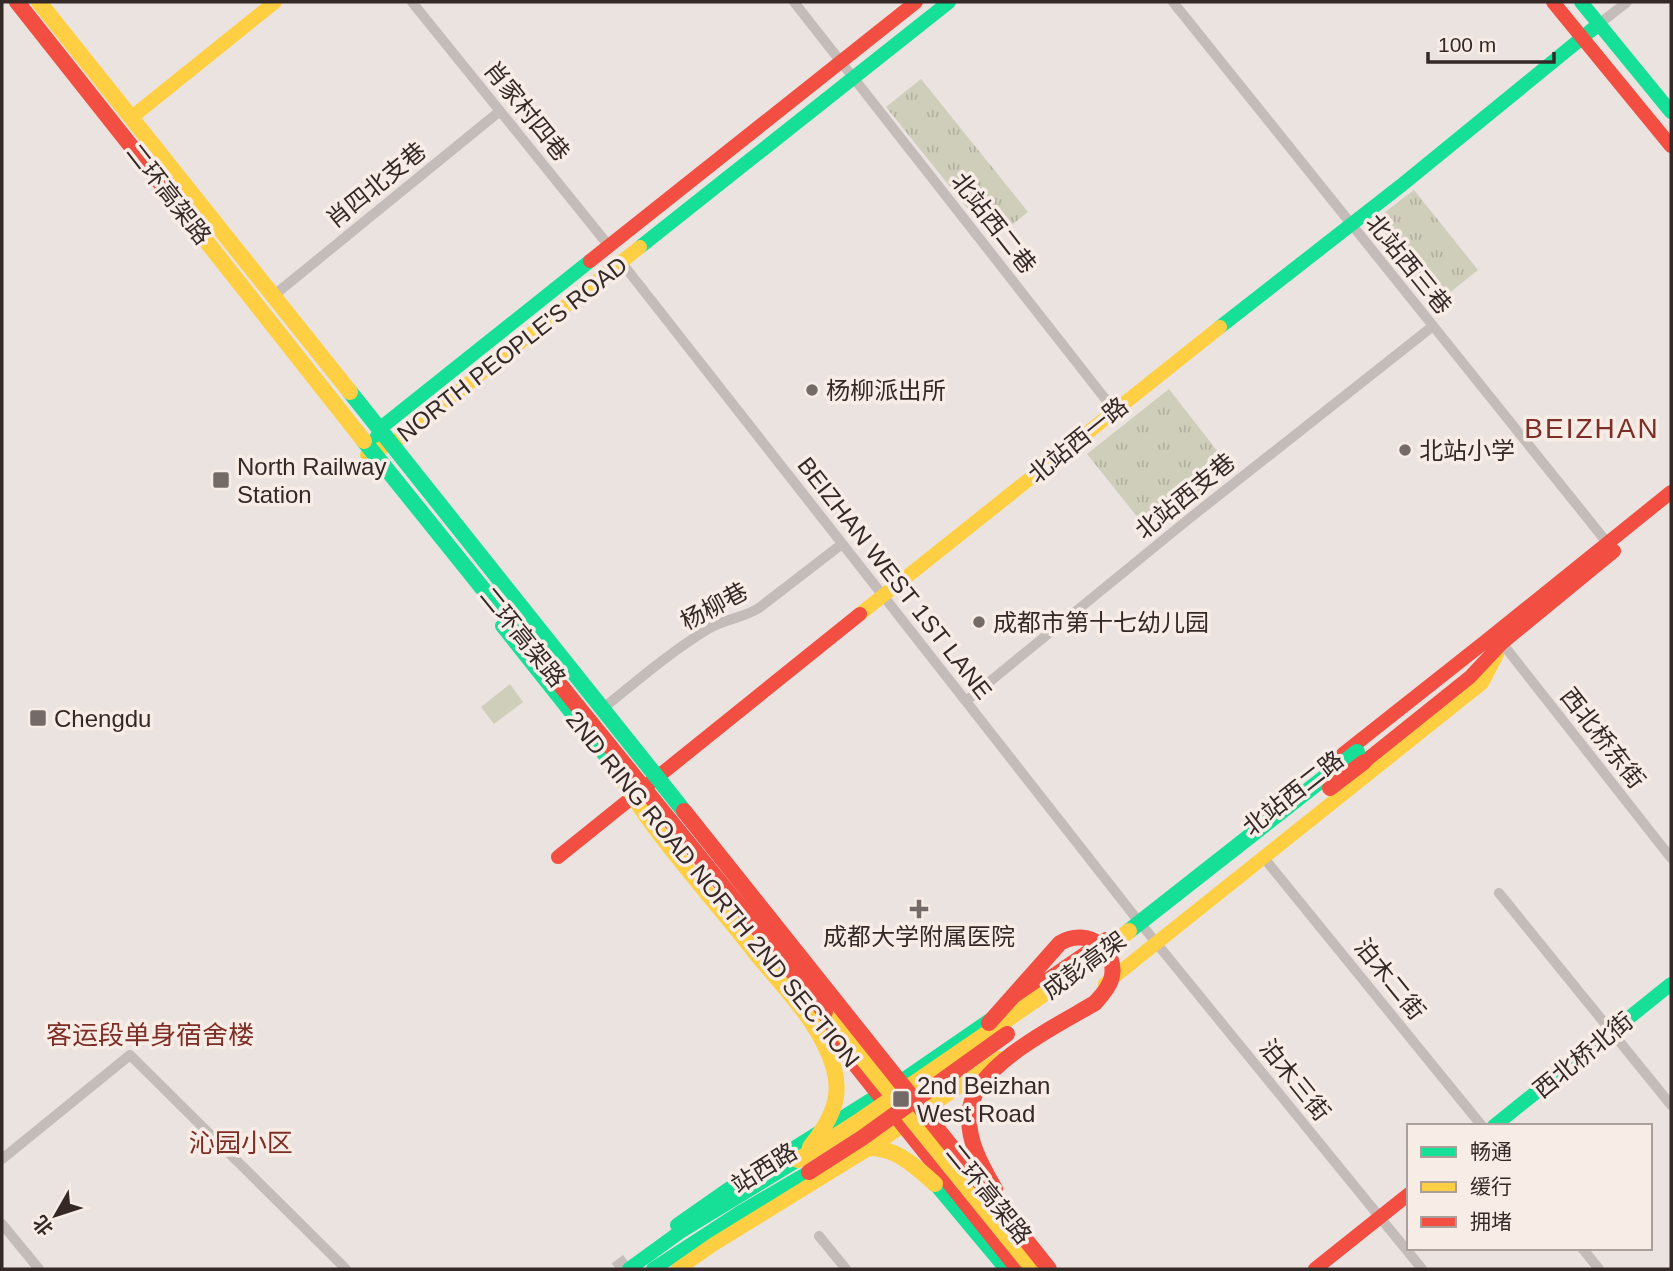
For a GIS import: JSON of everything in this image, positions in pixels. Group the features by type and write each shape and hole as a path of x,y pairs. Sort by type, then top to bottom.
{"main road":[{"name":"2ND RING ROAD NORTH 2ND SECTION","path":"9,2 636,795 880,1095 1017,1269"},
{"name":"二环高架路","path":"17,2 366,444 575,701 1046,1268"},
{"name":"二环高架路","path":"39,2 1046,1268"},
{"name":"2ND RING ROAD NORTH 2ND SECTION","path":"50,2 383,426 927,1107 1046,1268"},
{"path":"137,113 275,2"},
{"name":"NORTH PEOPLE'S ROAD","path":"367,455 383,426 916,2"},
{"name":"NORTH PEOPLE'S ROAD","path":"367,455 396,441 949,2"},
{"path":"1553,2 1671,146"},
{"path":"1581,2 1671,112"},
{"name":"北站西一路","path":"558,857 1599,24"},
{"name":"北站西二路","path":"904,1079 1136,918 1497,640 1611,547 1671,492"},
{"name":"北站西二路","path":"1611,547 1671,505"},
{"path":"1361,757 1497,640"},
{"name":"北站西二路","path":"927,1107 1090,997 1482,683 1497,640"},
{"path":"575,701 648,818 813,1026 829,1052 838,1079 836,1100 827,1124 804,1166 653,1269"},
{"name":"成彭高架","path":"804,1166 856,1124 1085,966 1361,757"},
{"name":"成彭高架","path":"804,1166 862,1138 1088,976 1361,757"},
{"path":"965,1049 1017,993 1055,946 1069,937 1083,935 1100,944 1110,960 1112,976 1107,990 1095,1003 1002,1064 985,1080 973,1099 970,1124 974,1149 988,1178 1032,1248"},
{"name":"西北桥北街","path":"1497,1124 1671,984"},
{"name":"站西路","path":"628,1264 727,1190 904,1079"},
{"name":"站西路","path":"678,1269 927,1107"},
{"path":"628,1264 680,1232 804,1166 867,1147 890,1152 912,1163 935,1184 1006,1269"},
{"path":"1315,1269 1407,1196"}],"street":[{"name":"肖家村四巷","path":"412,2 609,246"},
{"name":"北站西二巷","path":"794,2 1114,410"},
{"name":"北站西三巷","path":"1173,2 1611,547"},
{"path":"1599,24 1627,2"},
{"name":"肖四北支巷","path":"278,292 500,111"},
{"name":"BEIZHAN WEST 1ST LANE","path":"622,263 1136,918"},
{"name":"北站西支巷","path":"966,701 1433,326"},
{"name":"杨柳巷","path":"606,706 673,653 730,617 747,615 759,608 842,544"},
{"name":"西北桥东街","path":"1497,640 1671,858"},
{"name":"泊木二街","path":"1264,858 1480,1124"},
{"path":"1499,894 1671,1105"},
{"name":"泊木三街","path":"1136,918 1422,1269"},
{"path":"2,1159 130,1055 346,1269"},
{"path":"2,1224 39,1269"},
{"path":"819,1236 846,1269"},
{"path":"1584,1250 1599,1269"}],"green space":[{"path":"921,79 1028,212 993,240 886,107"},
{"path":"1414,190 1478,270 1434,305 1378,234 1380,216"},
{"path":"1169,389 1232,470 1151,534 1087,454"},
{"path":"510,684 523,702 494,724 481,707"}],"tunnel":[{"path":"616,1269 628,1260"}],"traffic: fast":[{"path":"640,247 949,2"},
{"path":"1581,2 1671,112"},
{"path":"1220,327 1403,184 1599,24"},
{"path":"375,440 383,426 590,261"},
{"path":"350,392 684,811"},
{"path":"364,441 562,687"},
{"path":"502,626 618,772"},
{"path":"1129,931 1357,752"},
{"path":"1496,1124 1671,984"},
{"path":"677,1225 727,1190 904,1079 997,1015"},
{"path":"629,1269 680,1232 798,1160"},
{"path":"653,1269 739,1213 809,1172"},
{"path":"935,1184 1006,1269"}],"traffic: slow":[{"path":"39,2 350,392"},
{"path":"137,113 275,2"},
{"path":"199,232 364,441"},
{"path":"367,455 396,441 640,247"},
{"path":"860,614 1220,327"},
{"path":"1105,984 1482,683 1497,654"},
{"path":"613,763 660,834 800,1006 820,1036 834,1069 837,1091 828,1120 810,1147"},
{"path":"798,1160 1085,966 1129,931"},
{"path":"825,1012 1033,1269"},
{"path":"678,1269 878,1143 1000,1058"},
{"path":"847,1154 860,1149 884,1150 905,1159 935,1184"}],"traffic: jam":[{"path":"17,2 199,232"},
{"path":"590,261 916,2"},
{"path":"1553,2 1671,146"},
{"path":"1491,637 1671,492"},
{"path":"1502,643 1614,551"},
{"path":"558,857 860,614"},
{"path":"1343,754 1491,637"},
{"path":"1364,762 1470,677 1502,643"},
{"path":"562,687 825,1012"},
{"path":"1330,788 1364,762"},
{"path":"684,811 1049,1269"},
{"path":"989,1023 1060,943 1081,938 1099,944 1106,951 1113,969 1111,980 1095,1003 1022,1047 988,1076 976,1091 970,1108 970,1130 980,1160 995,1189"},
{"path":"1016,1001 1106,939"},
{"path":"809,1008 1017,1269"},
{"path":"809,1172 862,1138 1007,1034"},
{"path":"1315,1269 1407,1196"}],"place":[{"name":"杨柳派出所","path":"812,390"},
{"name":"北站小学","path":"1405,450"},
{"name":"North Railway Station","path":"221,480"},
{"name":"成都市第十七幼儿园","path":"979,622"},
{"name":"Chengdu","path":"38,718"},
{"name":"成都大学附属医院","path":"919,909"},
{"name":"2nd Beizhan West Road","path":"901,1099"}],"district":[{"name":"BEIZHAN","path":"1592,428"},
{"name":"客运段单身宿舍楼","path":"150,1035"},
{"name":"沁园小区","path":"241,1143"}]}
